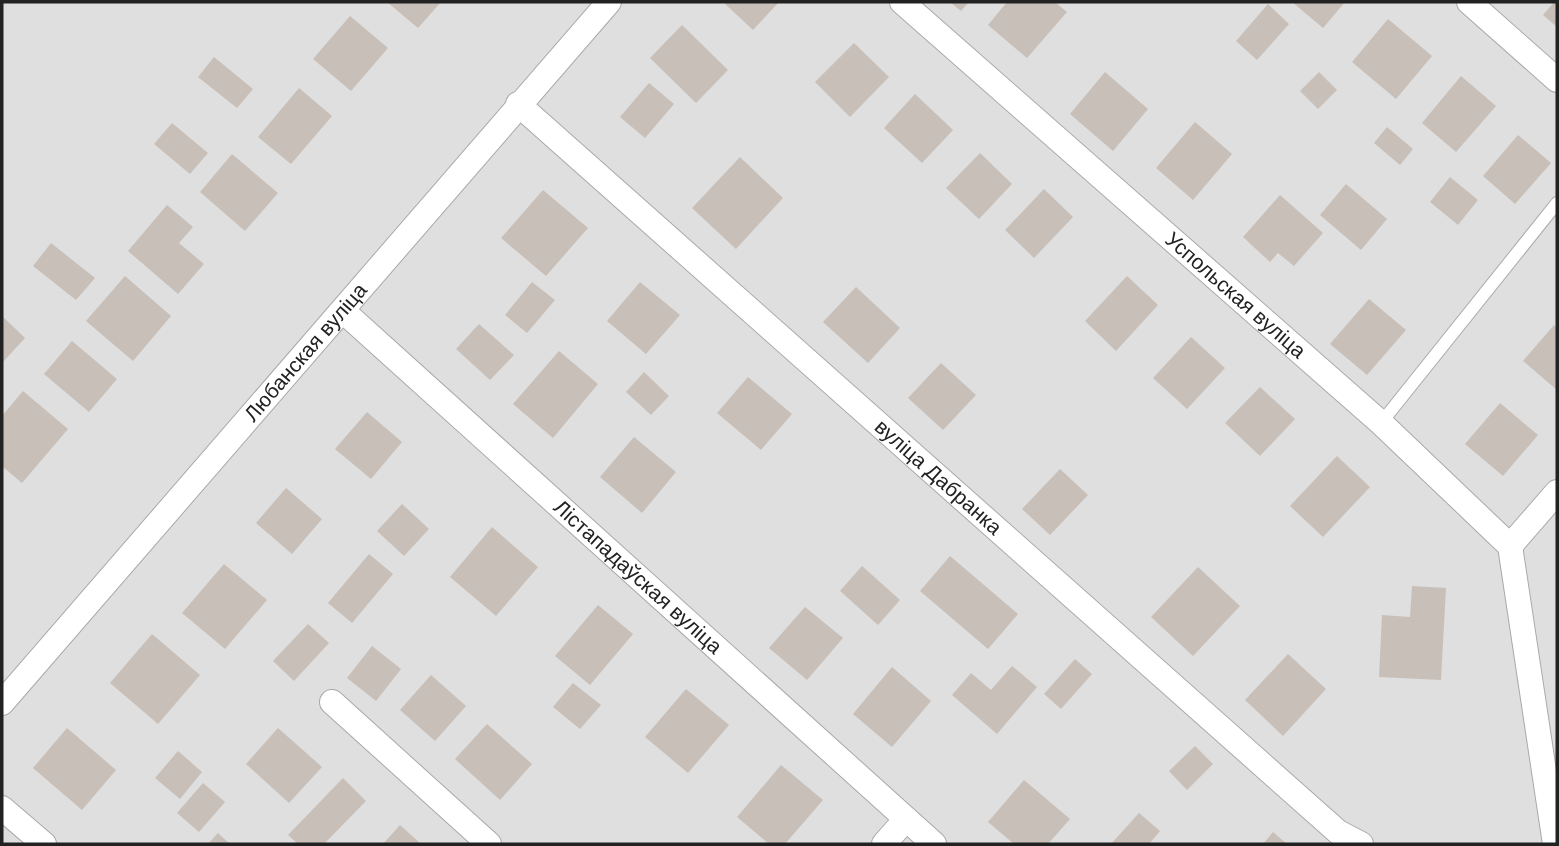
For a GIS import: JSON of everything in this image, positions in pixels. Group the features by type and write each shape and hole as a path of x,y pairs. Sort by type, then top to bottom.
{"street":[{"name":"Любанская вуліца","path":"2,702 609,2"},
{"name":"Успольская вуліца","path":"902,2 1381,423 1510,546"},
{"path":"1469,2 1557,80"},
{"name":"вуліца Дабранка","path":"518,104 1338,832 1361,844"},
{"name":"Лістападаўская вуліца","path":"343,311 934,844"},
{"path":"1555,844 1510,546 1557,492"},
{"path":"332,702 489,844"},
{"path":"2,808 44,844"},
{"path":"884,844 906,819"}],"lane":[{"path":"1381,423 1557,203"}],"shaded area":[{"path":"2,2 1557,2 1557,844 2,844"}],"building":[{"path":"387,2 441,2 418,28"},
{"path":"723,2 779,2 753,30"},
{"path":"950,2 969,2 961,11"},
{"path":"1007,2 1055,2 1067,12 1027,58 988,25"},
{"path":"1292,2 1345,2 1323,28"},
{"path":"1557,2 1557,27 1543,15"},
{"path":"1268,4 1289,24 1257,60 1236,41"},
{"path":"350,16 388,48 351,91 313,59"},
{"path":"1388,19 1432,56 1396,99 1352,62"},
{"path":"682,25 728,70 696,103 650,58"},
{"path":"854,43 889,77 850,117 815,82"},
{"path":"214,57 253,89 237,108 198,77"},
{"path":"1105,72 1148,109 1113,151 1070,114"},
{"path":"1319,72 1337,90 1318,109 1300,91"},
{"path":"1461,76 1496,106 1456,152 1422,123"},
{"path":"649,83 674,104 645,138 620,117"},
{"path":"299,88 332,116 291,164 258,137"},
{"path":"915,94 953,130 922,163 884,128"},
{"path":"1195,122 1232,154 1193,200 1156,168"},
{"path":"172,123 208,153 190,174 154,144"},
{"path":"1387,127 1413,149 1400,165 1374,143"},
{"path":"1518,135 1551,163 1515,204 1483,176"},
{"path":"980,153 1012,184 979,219 946,188"},
{"path":"232,154 278,193 245,231 200,192"},
{"path":"740,157 783,198 736,249 692,208"},
{"path":"1450,177 1478,200 1458,225 1430,202"},
{"path":"1346,184 1387,219 1361,250 1320,215"},
{"path":"1044,189 1073,217 1034,258 1005,230"},
{"path":"543,190 588,228 546,276 501,238"},
{"path":"1280,195 1323,233 1294,266 1278,253 1270,262 1243,237"},
{"path":"167,205 193,227 179,243 204,264 178,294 128,251"},
{"path":"51,243 95,278 76,300 33,266"},
{"path":"125,276 171,316 133,361 86,321"},
{"path":"1127,276 1158,305 1116,351 1085,321"},
{"path":"532,282 555,300 527,333 505,315"},
{"path":"640,282 680,315 646,354 607,321"},
{"path":"856,287 900,328 868,363 823,322"},
{"path":"1369,299 1406,330 1367,375 1330,344"},
{"path":"2,316 25,338 2,363"},
{"path":"479,324 514,355 490,380 456,349"},
{"path":"1554,325 1557,328 1557,390 1523,361"},
{"path":"1191,337 1225,368 1187,409 1153,378"},
{"path":"72,341 117,379 89,412 44,374"},
{"path":"559,351 598,384 553,438 513,404"},
{"path":"941,363 976,395 943,430 908,398"},
{"path":"644,372 669,396 651,415 626,392"},
{"path":"748,377 792,414 761,450 717,413"},
{"path":"1260,387 1295,419 1260,456 1225,423"},
{"path":"23,391 68,429 22,483 2,466 2,416"},
{"path":"1500,403 1538,435 1503,476 1465,444"},
{"path":"367,412 402,442 371,479 335,449"},
{"path":"634,437 676,472 642,513 600,477"},
{"path":"1337,456 1370,487 1323,537 1290,506"},
{"path":"1060,469 1088,495 1050,535 1022,509"},
{"path":"286,488 322,519 292,554 256,523"},
{"path":"402,504 429,529 404,556 377,531"},
{"path":"492,527 538,567 496,616 450,577"},
{"path":"369,554 393,574 352,623 328,603"},
{"path":"950,556 1018,614 988,649 920,591"},
{"path":"224,564 267,600 225,649 182,613"},
{"path":"862,566 900,600 878,625 840,591"},
{"path":"1198,567 1240,606 1193,656 1151,617"},
{"path":"1412,586 1446,588 1441,680 1379,677 1382,615 1410,617"},
{"path":"598,605 633,634 590,685 555,656"},
{"path":"805,607 843,638 807,680 769,648"},
{"path":"308,624 329,643 294,681 273,661"},
{"path":"152,634 200,675 158,724 110,683"},
{"path":"372,646 401,669 376,701 347,678"},
{"path":"1288,654 1326,689 1283,736 1245,700"},
{"path":"1075,659 1092,674 1061,709 1044,694"},
{"path":"1012,666 1037,687 997,734 952,695 971,673 991,690"},
{"path":"892,667 931,701 892,747 853,714"},
{"path":"431,675 466,706 435,741 400,710"},
{"path":"573,683 601,705 580,729 553,707"},
{"path":"686,689 729,725 688,773 645,737"},
{"path":"487,724 532,764 500,800 455,759"},
{"path":"67,728 116,770 82,810 33,768"},
{"path":"278,728 322,767 289,803 246,764"},
{"path":"1195,746 1213,764 1187,790 1169,771"},
{"path":"178,751 202,772 180,799 155,778"},
{"path":"781,765 823,800 785,844 769,844 737,817"},
{"path":"343,778 366,801 324,844 298,844 288,835"},
{"path":"1024,780 1070,819 1048,844 1014,844 988,822"},
{"path":"203,783 225,802 199,832 177,813"},
{"path":"1139,813 1160,831 1149,844 1111,844"},
{"path":"400,825 421,844 383,844"},
{"path":"1273,832 1287,844 1263,844"},
{"path":"218,833 230,844 208,844"}]}
